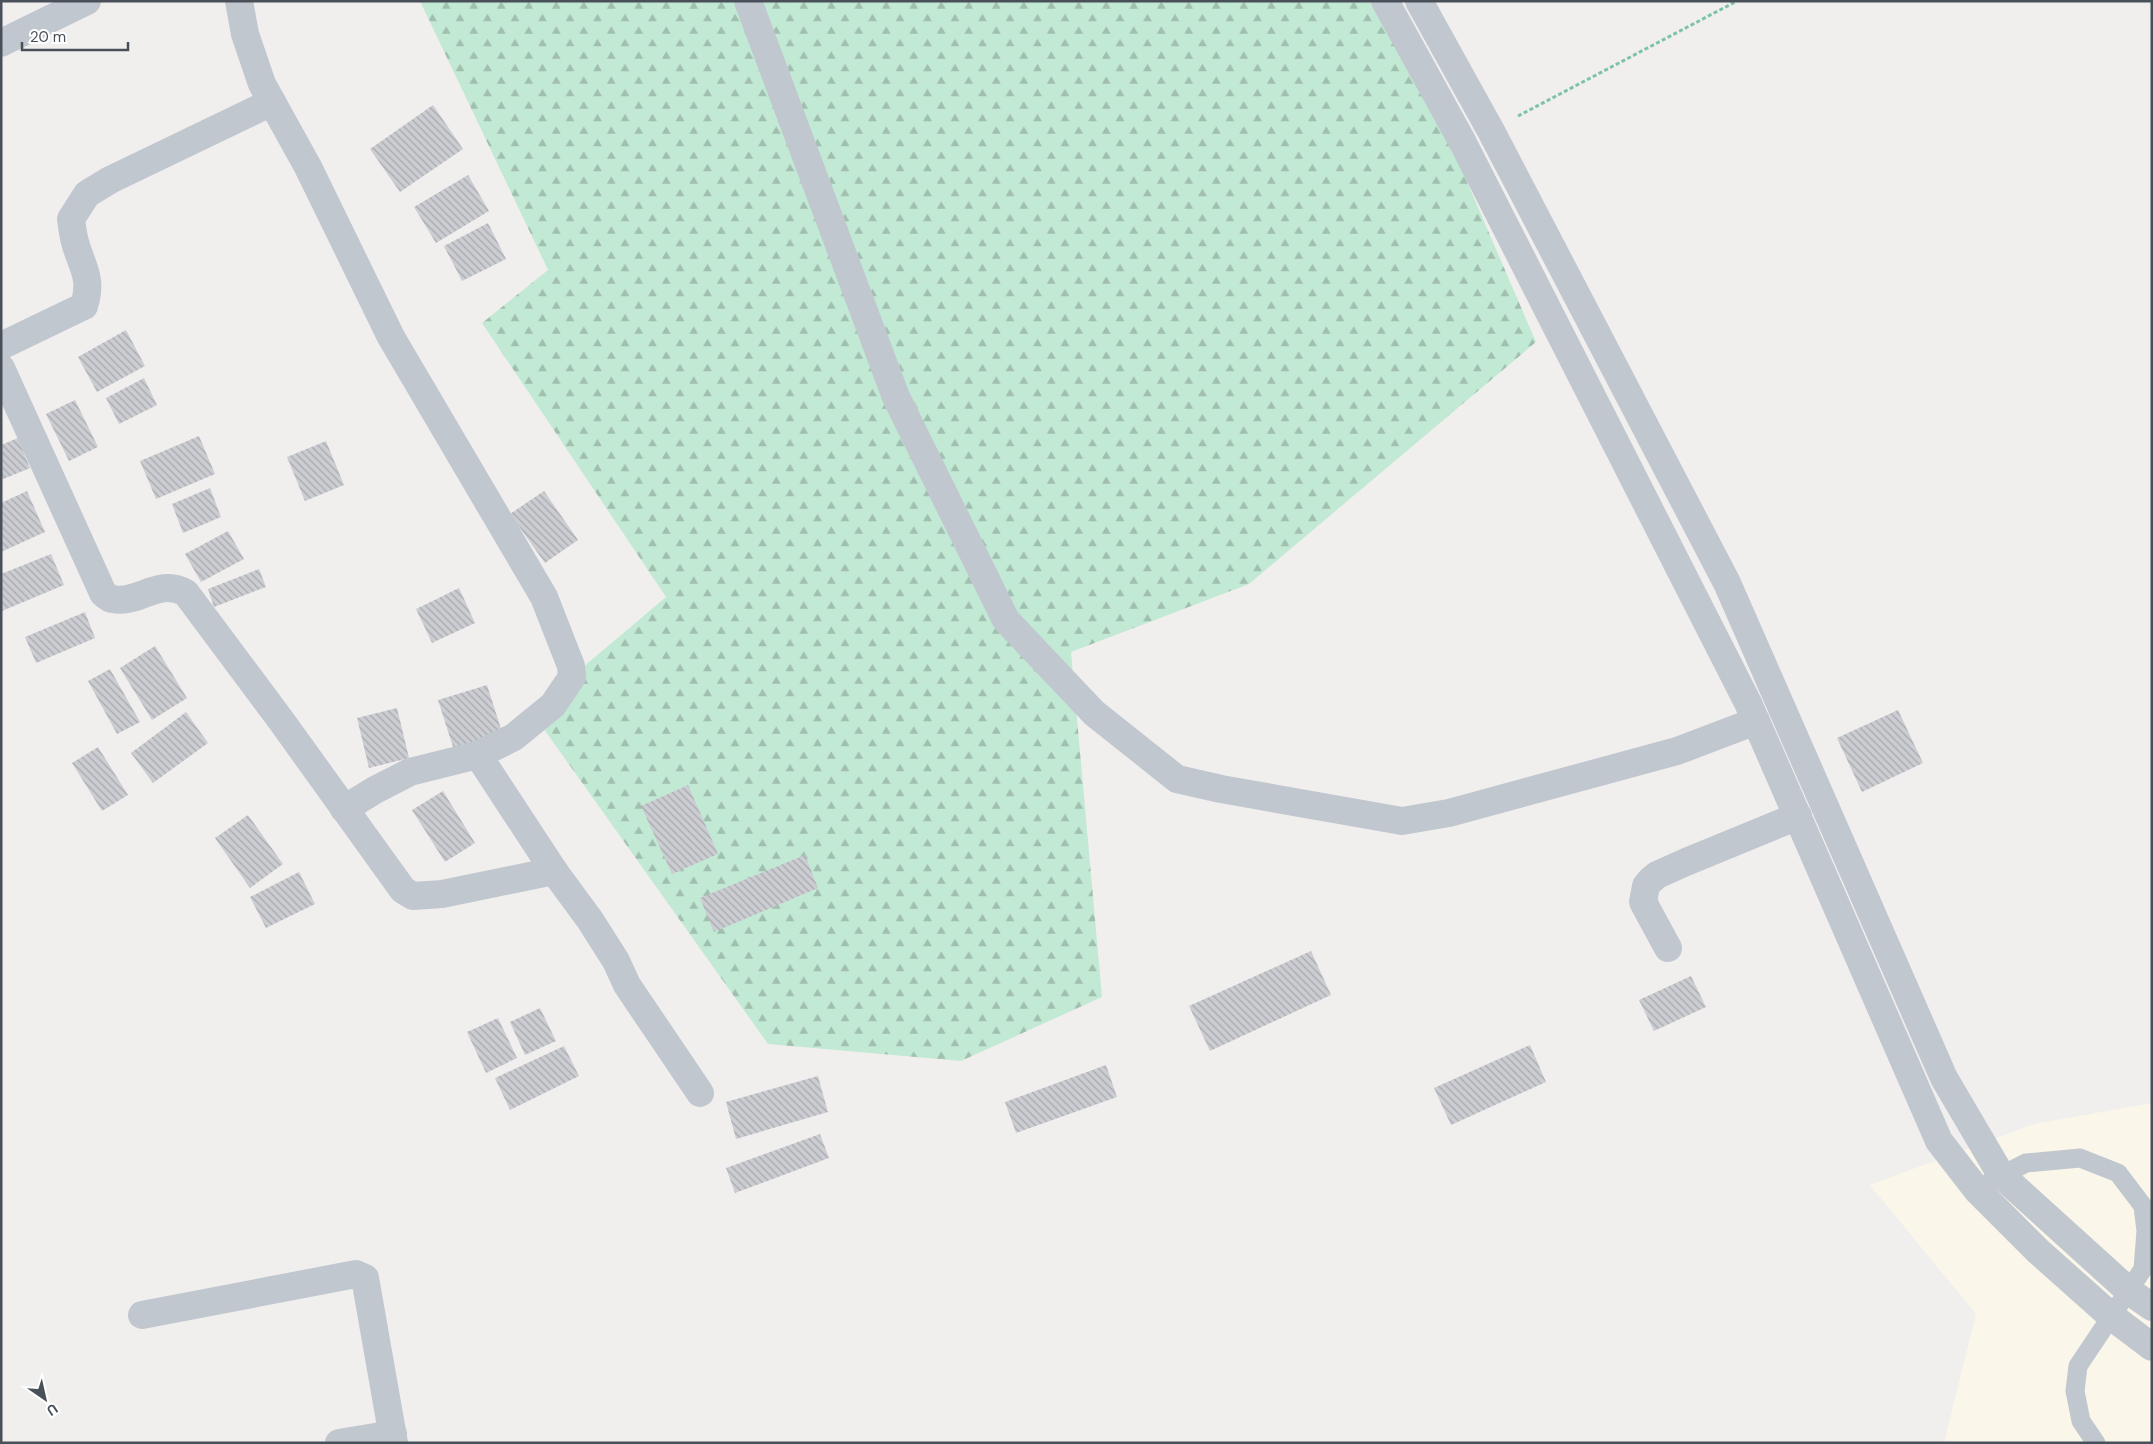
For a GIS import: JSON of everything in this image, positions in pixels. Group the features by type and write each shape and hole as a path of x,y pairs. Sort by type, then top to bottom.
{"street":[{"path":"1,43 87,1"},
{"path":"239,1 245,34 262,84 308,167 391,337 544,598 571,666 572,677 553,705 514,737 478,754 410,772 344,809"},
{"path":"748,1 896,397 1006,620 1094,714 1176,779 1221,790 1402,821 1449,813 1677,751 1756,721"},
{"path":"1385,1 1462,141 1756,721 1939,1141 1977,1190 2038,1251 2110,1316 2152,1347"},
{"path":"1419,1 1490,131 1727,583 1944,1078 2001,1175 2129,1291 2152,1307"},
{"path":"1,346 84,306 89,291 84,263 75,242 71,219 87,194 110,180 272,102"},
{"path":"1,368 102,593 112,599 123,599 162,588 177,588 186,593 403,890 412,896 442,894 554,871"},
{"path":"478,754 554,871 590,920 616,961 627,985 700,1093"},
{"path":"1668,948 1644,902 1646,886 1650,881 1657,875 1686,862 1798,816"},
{"path":"142,1315 356,1274 365,1278 393,1438 339,1443"}],"lane":[{"path":"1977,1190 2001,1175 2026,1163 2080,1158 2118,1173 2143,1206 2146,1231 2143,1269 2078,1366 2075,1392 2081,1421 2096,1443"}],"path":[{"path":"1490,131 1737,1"}],"shaded area":[{"path":"2152,1103 2152,1443 1944,1443 1976,1314 1870,1185 2034,1124"}],"green space":[{"path":"420,1 1375,1 1443,126 1536,342 1249,584 1071,652 1102,997 961,1061 768,1044 531,711 666,597 482,323 548,270"}],"building":[{"path":"433,105 463,149 400,192 370,149"},
{"path":"468,175 489,211 436,243 414,207"},
{"path":"488,223 506,259 462,281 444,246"},
{"path":"126,330 145,366 97,392 78,357"},
{"path":"144,378 157,405 119,424 106,398"},
{"path":"75,400 98,447 69,461 46,414"},
{"path":"199,436 215,474 156,499 140,461"},
{"path":"18,438 30,468 1,480 1,445"},
{"path":"326,441 344,485 305,501 287,457"},
{"path":"210,488 221,517 183,533 172,504"},
{"path":"27,491 45,532 1,552 1,503"},
{"path":"544,491 578,540 545,563 510,514"},
{"path":"228,531 244,559 201,582 185,554"},
{"path":"51,554 64,585 2,611 1,574"},
{"path":"259,569 266,587 214,607 208,589"},
{"path":"459,588 475,623 432,643 416,609"},
{"path":"85,612 95,638 36,663 25,637"},
{"path":"155,646 187,698 152,720 120,668"},
{"path":"110,669 140,722 117,734 88,681"},
{"path":"487,685 503,735 454,750 438,700"},
{"path":"397,708 409,758 369,768 357,718"},
{"path":"1898,710 1923,763 1862,792 1837,738"},
{"path":"186,712 208,743 153,783 131,753"},
{"path":"98,747 128,795 102,811 72,763"},
{"path":"688,785 718,854 672,874 641,806"},
{"path":"443,791 475,843 445,862 412,810"},
{"path":"248,815 283,864 250,888 215,838"},
{"path":"805,855 818,888 714,932 700,898"},
{"path":"299,872 315,904 266,928 250,897"},
{"path":"1311,951 1331,995 1210,1051 1189,1006"},
{"path":"1691,976 1706,1007 1654,1031 1639,1000"},
{"path":"540,1008 556,1041 525,1055 510,1022"},
{"path":"498,1018 517,1058 486,1073 467,1032"},
{"path":"1530,1045 1546,1082 1451,1125 1434,1088"},
{"path":"564,1046 579,1076 510,1110 495,1078"},
{"path":"1106,1065 1117,1097 1016,1133 1005,1102"},
{"path":"818,1076 828,1112 736,1139 726,1102"},
{"path":"820,1134 829,1158 735,1193 726,1168"}]}
